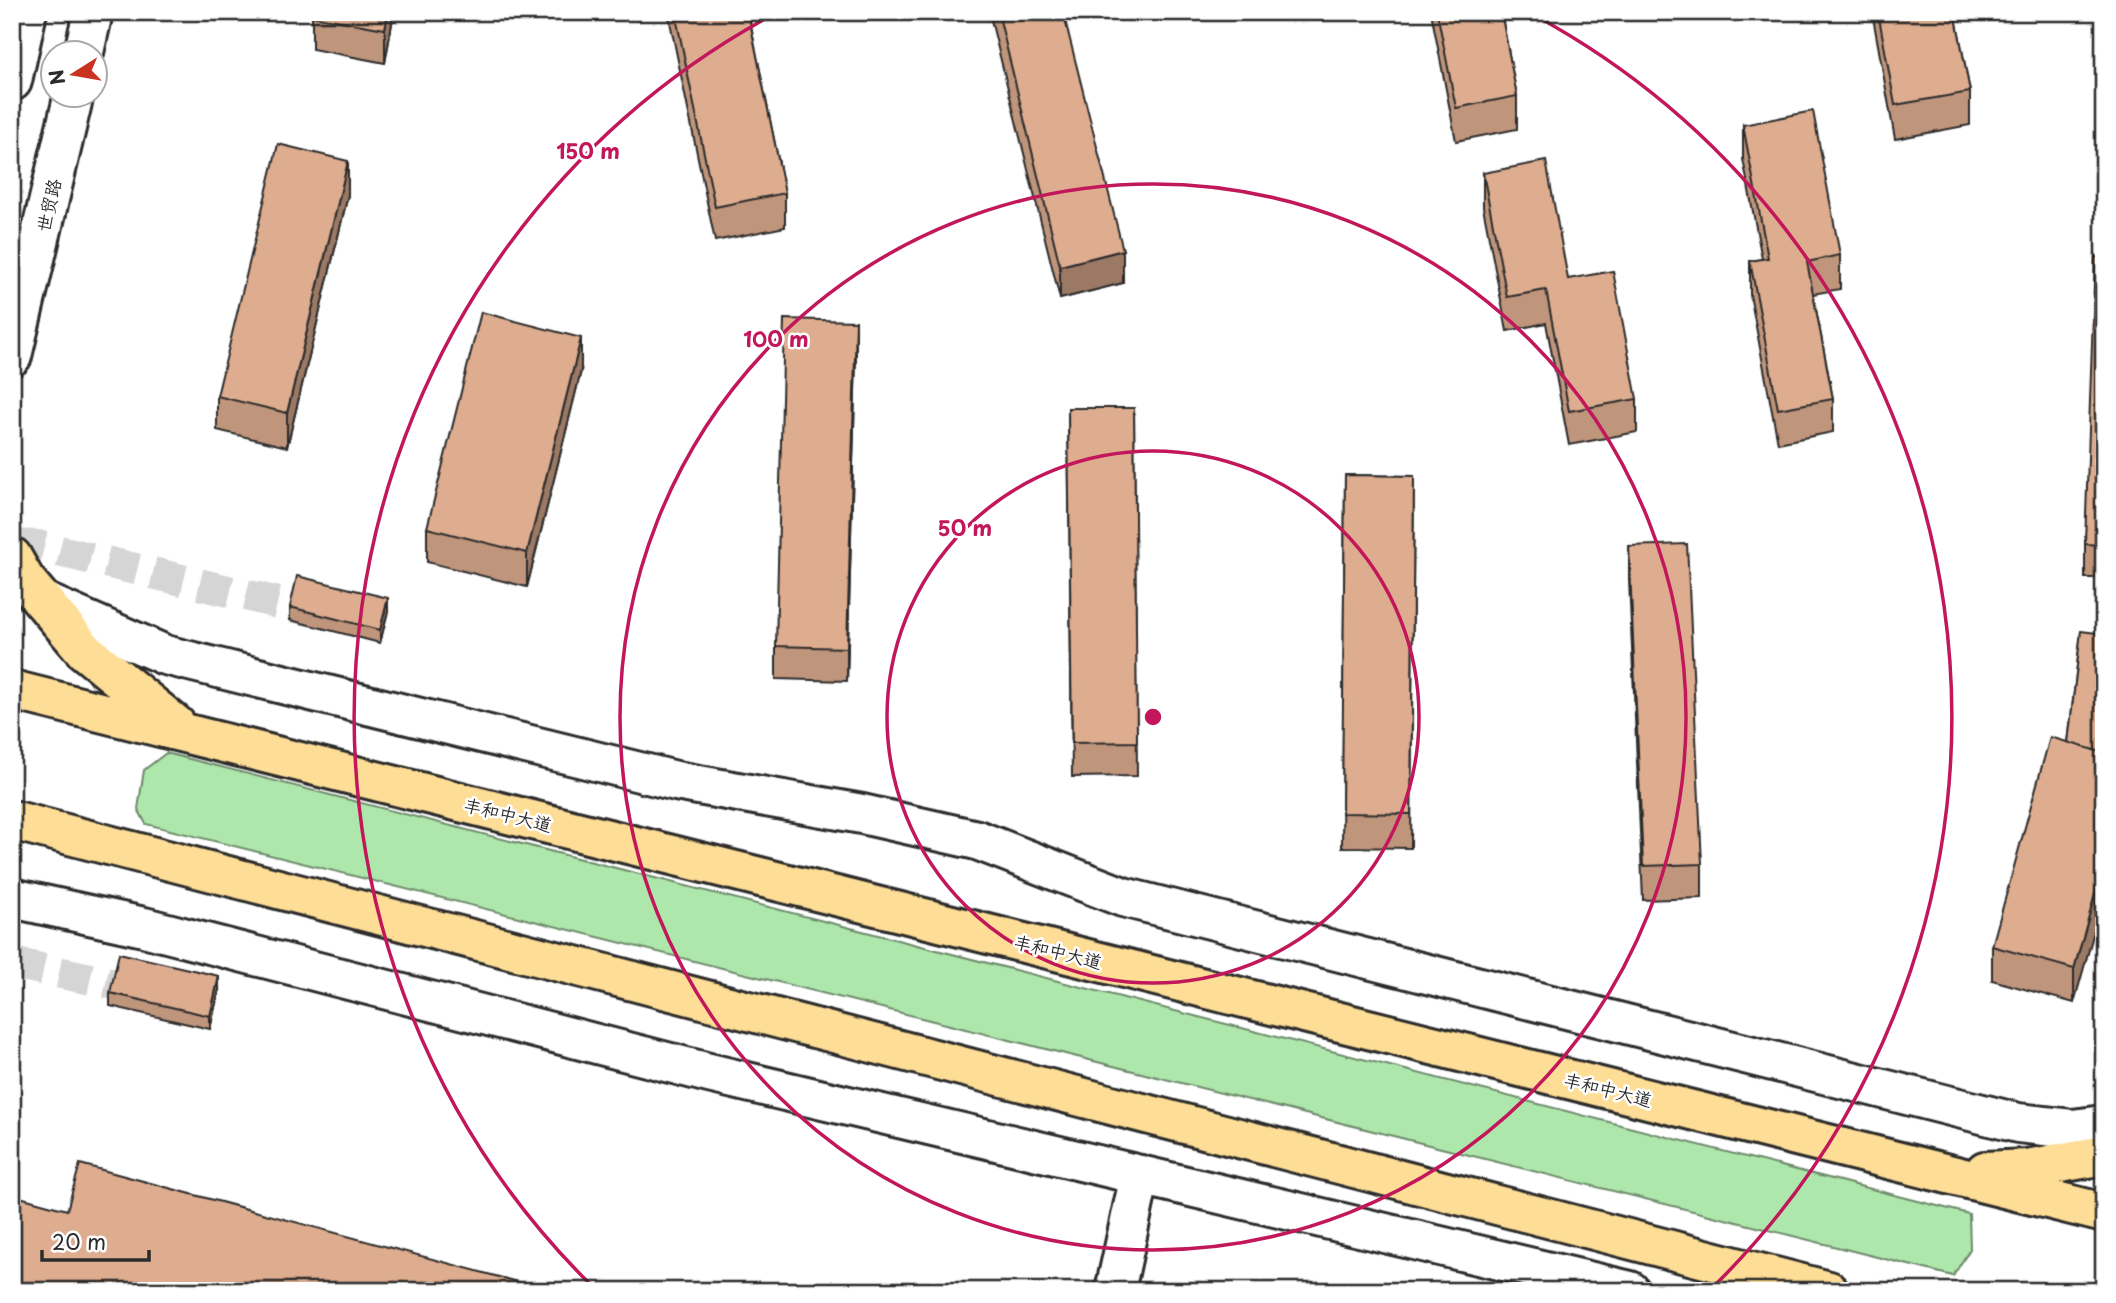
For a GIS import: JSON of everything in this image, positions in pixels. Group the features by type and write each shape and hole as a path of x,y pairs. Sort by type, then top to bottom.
{"main road":[{"path":"12,81 27,12"},
{"path":"87,38 93,12"},
{"name":"世贸路","path":"12,356 71,108"},
{"path":"12,557 26,580 85,651 185,733"},
{"path":"44,602 165,655 676,781 862,814 976,840 1123,897 2018,1123 2072,1129 2104,1125"},
{"name":"丰和中大道","path":"12,690 2104,1213"},
{"path":"12,820 1829,1291"},
{"path":"12,898 144,927 709,1073 1630,1291"},
{"path":"1947,1173 2027,1169 2104,1155"},
{"path":"1115,1291 1140,1175"}],"green space":[{"path":"166,753 1969,1214 1970,1249 1953,1276 146,824 138,809 144,770"}],"building":[{"path":"312,12 388,12 385,29 312,16"},
{"path":"675,12 748,12 785,193 715,207"},
{"path":"998,12 1063,12 1123,250 1060,266"},
{"path":"1437,12 1501,12 1517,96 1456,108"},
{"path":"1878,12 1955,12 1970,92 1895,105"},
{"path":"2100,12 2104,12 2104,123 2099,123"},
{"path":"1813,111 1840,255 1807,262 1833,399 1778,409 1750,261 1768,258 1743,125"},
{"path":"278,144 348,161 287,413 217,396"},
{"path":"1546,161 1568,279 1613,271 1637,399 1569,411 1546,290 1507,297 1483,173"},
{"path":"2095,257 2104,257 2104,545 2085,544"},
{"path":"481,312 581,338 527,553 427,528"},
{"path":"784,319 856,321 847,648 776,646"},
{"path":"1068,408 1134,408 1137,742 1072,743"},
{"path":"1345,475 1414,476 1411,814 1342,813"},
{"path":"1687,544 1702,864 1643,866 1629,546"},
{"path":"297,576 388,598 380,630 290,607"},
{"path":"2081,631 2104,634 2104,753 2068,743"},
{"path":"2050,737 2104,753 2104,862 2074,969 1992,946"},
{"path":"119,953 219,976 210,1016 110,993"},
{"path":"80,1164 551,1291 12,1291 12,1211 16,1196 67,1210"}],"tunnel":[{"path":"12,545 38,546 321,613"},
{"path":"12,963 155,992"}]}
